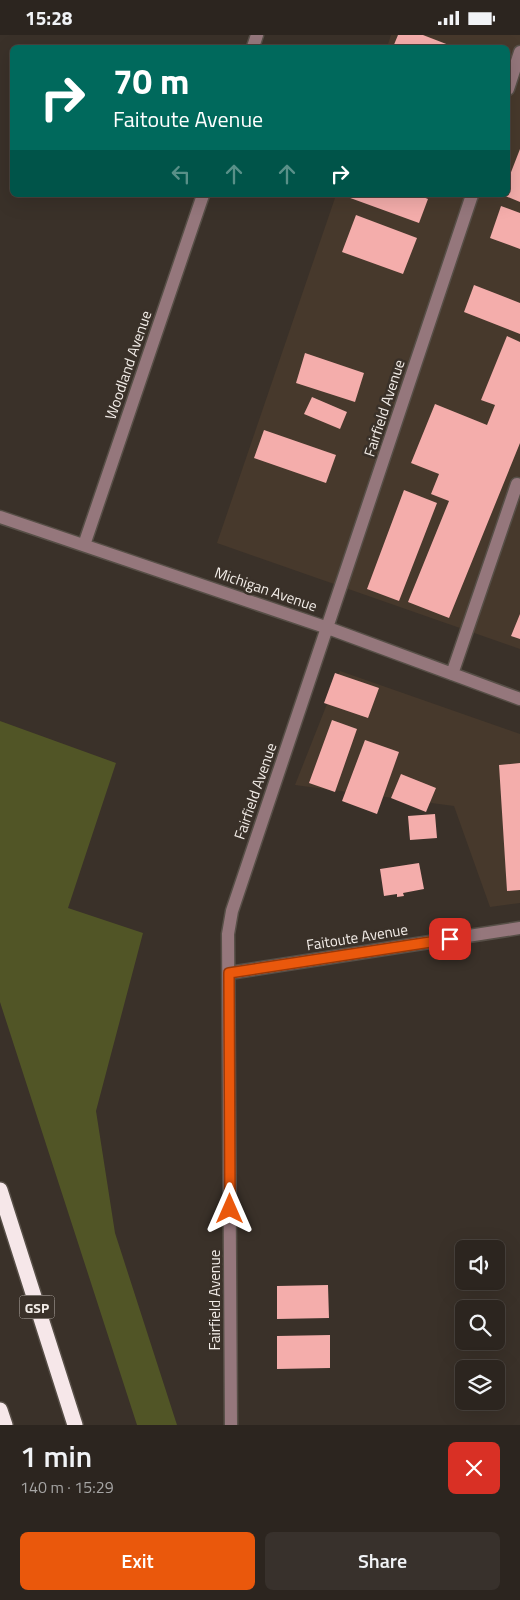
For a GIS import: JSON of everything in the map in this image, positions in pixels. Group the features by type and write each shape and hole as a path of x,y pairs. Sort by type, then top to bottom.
{"highway":[{"name":"GSP","path":"0,1190 75,1425"},
{"path":"0,1410 5,1425"}],"street":[{"path":"510,83 520,52"},
{"name":"Woodland Avenue","path":"84,545 202,197"},
{"name":"Fairfield Avenue","path":"231,1425 228,935 234,903 471,197"},
{"path":"452,674 518,483"},
{"name":"Michigan Avenue","path":"0,517 328,628 520,699"},
{"name":"Faitoute Avenue","path":"229,973 520,928"}],"shaded area":[{"path":"391,35 520,35 520,649 217,543 335,197 510,197 510,45 388,45"},
{"path":"340,671 520,734 520,903 490,907 454,806 295,785"}],"green space":[{"path":"0,721 116,763 68,908 143,933 96,1111 115,1233 177,1425 137,1425 0,1002"}],"building":[{"path":"398,35 423,35 449,45 394,45"},
{"path":"520,149 520,202 508,197 510,197 510,175"},
{"path":"348,197 423,197 428,199 419,223"},
{"path":"501,206 520,213 520,249 490,238"},
{"path":"356,215 417,238 403,274 342,252"},
{"path":"474,285 520,303 520,334 464,312"},
{"path":"507,336 520,342 520,443 449,618 408,602 449,501 431,494 439,474 411,463 435,404 487,425 495,405 481,400"},
{"path":"305,353 364,373 355,402 296,383"},
{"path":"312,397 347,412 340,429 304,414"},
{"path":"264,430 336,455 326,483 254,458"},
{"path":"404,490 437,503 399,601 367,589"},
{"path":"520,614 520,639 511,636"},
{"path":"335,673 379,688 368,718 324,703"},
{"path":"332,720 357,729 335,792 309,783"},
{"path":"365,740 399,752 377,814 342,801"},
{"path":"520,763 520,890 507,891 499,765"},
{"path":"401,774 436,788 426,812 391,798"},
{"path":"435,814 437,838 410,840 408,816"},
{"path":"419,863 424,889 403,893 404,896 397,897 397,894 384,896 380,869"},
{"path":"328,1285 329,1318 277,1319 277,1286"},
{"path":"330,1335 330,1368 277,1369 277,1336"}],"route":[{"path":"230,1209 229,973 450,939"}]}
